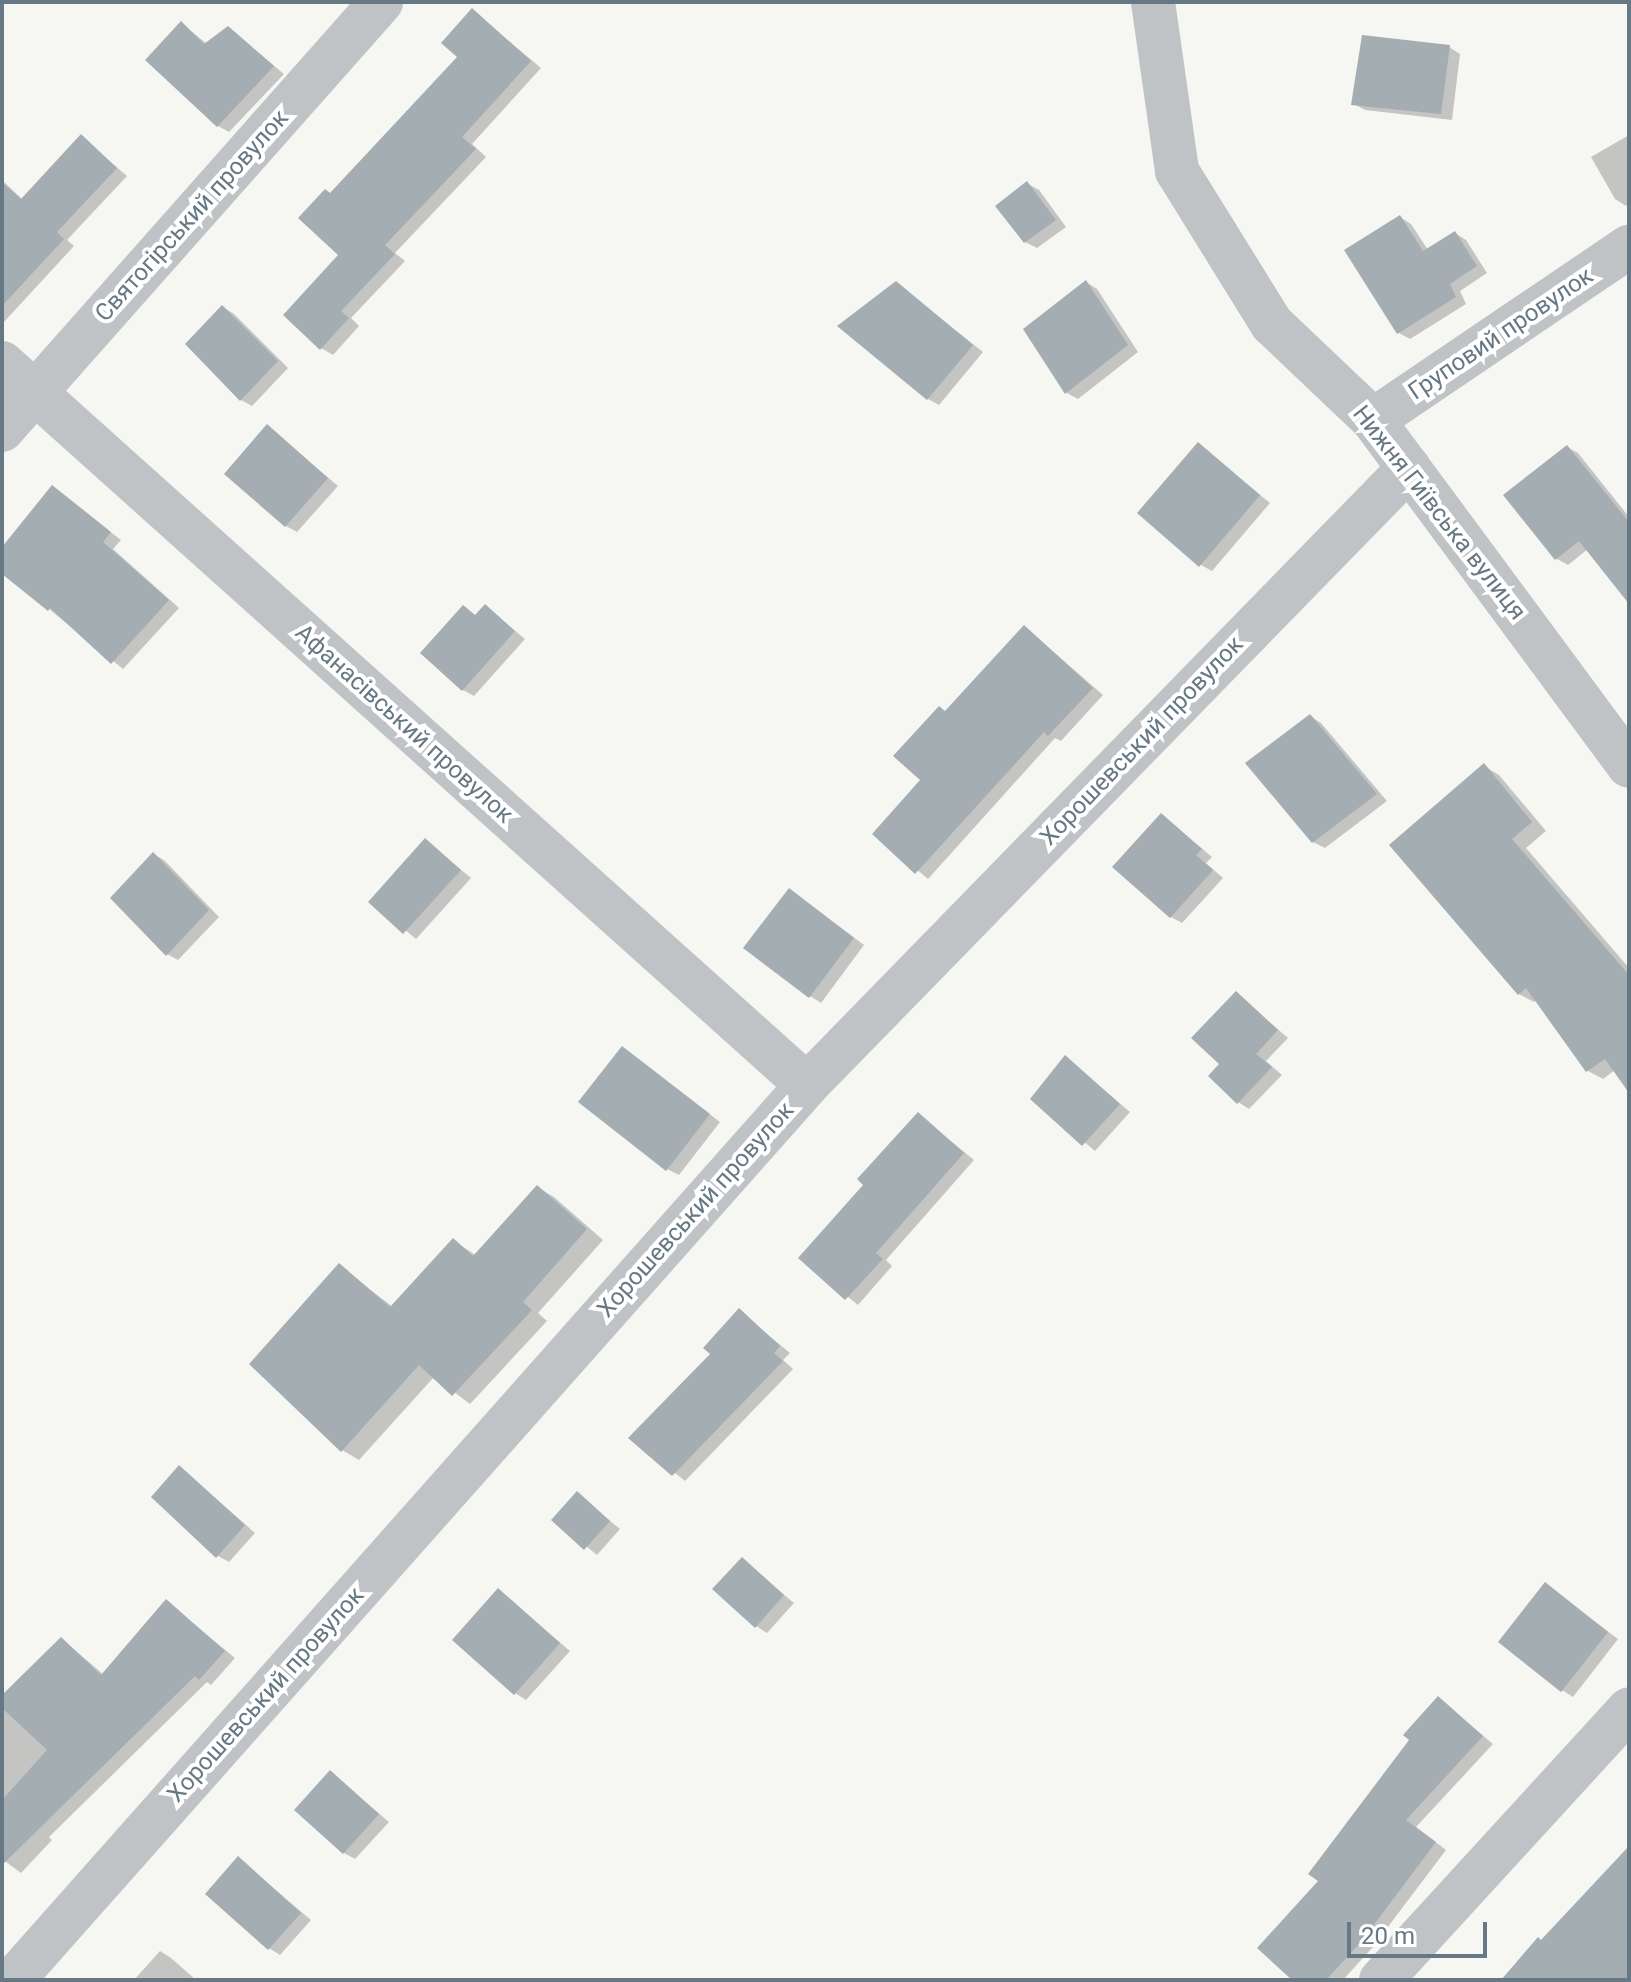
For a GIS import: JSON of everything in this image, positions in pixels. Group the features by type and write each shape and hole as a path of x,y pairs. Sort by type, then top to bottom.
{"street":[{"name":"Святогірський провулок","path":"2,430 381,2"},
{"name":"Нижня Гиївська вулиця","path":"1153,2 1177,171 1272,324 1373,420 1629,766"},
{"name":"Груповий провулок","path":"1373,420 1629,247"},
{"name":"Афанасівський провулок","path":"2,363 807,1085"},
{"name":"Хорошевський провулок","path":"13,1980 807,1085 1409,468"},
{"path":"1381,1980 1629,1709"}],"building":[{"path":"472,8 531,61 462,137 476,149 385,245 395,254 341,311 349,318 320,350 283,315 338,255 298,218 325,189 330,193 457,57 441,43"},
{"path":"181,21 204,44 228,26 274,66 217,127 145,60"},
{"path":"1362,35 1450,45 1441,114 1351,105"},
{"path":"81,134 117,168 57,232 64,239 2,306 2,182 21,199"},
{"path":"1027,181 1056,220 1024,243 995,206"},
{"path":"1400,215 1423,251 1455,231 1477,266 1450,284 1456,297 1397,334 1344,250"},
{"path":"1086,280 1128,345 1065,394 1023,329"},
{"path":"896,281 973,345 927,400 837,326"},
{"path":"222,305 278,361 240,401 185,344"},
{"path":"267,424 328,478 285,527 224,474"},
{"path":"1198,442 1260,495 1199,567 1137,513"},
{"path":"1567,445 1629,522 1629,604 1579,541 1555,560 1503,495"},
{"path":"52,485 111,532 103,542 169,600 111,664 50,608 48,611 2,574 2,547"},
{"path":"485,604 515,631 462,691 420,653 463,605 475,615"},
{"path":"1024,625 1093,688 1048,736 1044,732 915,874 872,834 920,780 893,756 939,706 945,711"},
{"path":"1310,714 1377,794 1312,843 1245,763"},
{"path":"1484,763 1532,822 1512,839 1629,975 1629,1093 1605,1059 1586,1072 1526,988 1518,995 1389,845"},
{"path":"1161,813 1202,849 1196,855 1213,870 1170,918 1112,867"},
{"path":"425,838 461,870 403,934 368,902"},
{"path":"153,852 209,910 166,956 110,898"},
{"path":"789,888 854,938 809,998 743,948"},
{"path":"1236,991 1278,1030 1256,1054 1272,1067 1237,1104 1208,1076 1219,1064 1191,1038"},
{"path":"622,1046 710,1114 666,1171 578,1102"},
{"path":"1065,1055 1120,1104 1082,1146 1030,1099"},
{"path":"918,1112 964,1153 876,1253 883,1259 845,1300 798,1258 863,1185 857,1179"},
{"path":"537,1185 587,1229 523,1302 532,1310 452,1396 419,1365 341,1452 249,1364 339,1263 390,1307 453,1238 473,1256"},
{"path":"739,1308 780,1346 774,1353 783,1361 672,1476 628,1438 710,1354 703,1348"},
{"path":"179,1465 245,1525 216,1558 151,1497"},
{"path":"577,1491 610,1521 584,1550 551,1520"},
{"path":"742,1557 784,1595 755,1628 712,1589"},
{"path":"1545,1582 1608,1632 1561,1692 1498,1642"},
{"path":"498,1588 560,1643 514,1695 452,1640"},
{"path":"166,1599 225,1651 199,1680 195,1676 2,1865 2,1800 47,1750 2,1708 2,1695 61,1637 101,1675"},
{"path":"1438,1696 1483,1736 1406,1820 1436,1842 1361,1942 1326,1980 1292,1980 1257,1948 1318,1881 1308,1874 1409,1740 1403,1735"},
{"path":"330,1770 379,1814 343,1854 294,1810"},
{"path":"1629,1846 1629,1980 1501,1980 1538,1937 1541,1940"},
{"path":"238,1856 301,1913 268,1950 205,1894"}]}
